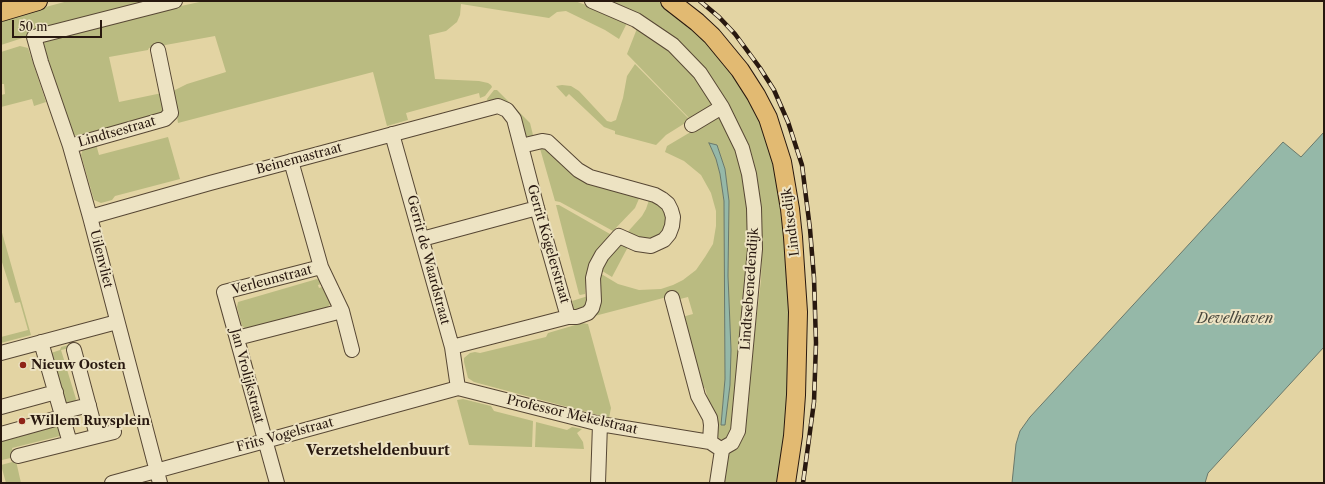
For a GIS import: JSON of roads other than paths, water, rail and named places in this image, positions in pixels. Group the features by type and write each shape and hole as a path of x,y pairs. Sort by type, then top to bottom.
{"main road":[{"path":"1,12 38,1"},
{"name":"Lindtsedijk","path":"670,1 712,36 740,70 756,95 768,118 782,162 794,237 798,319 798,365 795,417 786,483"}],"street":[{"name":"Uilenvliet","path":"158,477 70,146 34,37 175,1"},
{"name":"Lindtsebenedendijk","path":"592,1 636,20 672,45 700,73 722,107 742,148 749,174 754,208 755,249 738,431 732,443 722,450"},
{"name":"Lindtsestraat","path":"70,146 165,119 171,113 158,50"},
{"name":"Beinemastraat","path":"90,217 486,108 498,106 507,110"},
{"path":"692,125 722,107"},
{"name":"Gerrit Kögelerstraat","path":"507,110 514,119 537,208 568,317 583,316 592,308 594,301 593,278 596,266 602,255 619,236 643,246 658,244 669,234 673,217 671,210 662,198 655,195 590,177 578,170 548,142 542,141 521,146"},
{"name":"Gerrit de Waardstraat","path":"392,134 452,347 458,388"},
{"name":"Verleunstraat","path":"291,161 321,267 342,311 352,350"},
{"path":"422,239 537,208"},
{"name":"Verleunstraat","path":"224,292 321,267"},
{"name":"Jan Vrolijkstraat","path":"224,292 276,483"},
{"path":"672,298 698,396 710,418 712,425 710,442"},
{"path":"237,338 342,311"},
{"path":"452,347 568,317"},
{"path":"1,353 117,322"},
{"path":"41,342 70,443"},
{"path":"74,350 97,436"},
{"name":"Professor Mekelstraat","path":"458,388 600,424 710,442 722,450"},
{"name":"Frits Vogelstraat","path":"112,483 158,477 264,441 458,388"},
{"path":"1,407 56,392"},
{"path":"1,434 89,405"},
{"path":"598,483 600,424"},
{"path":"18,456 114,432"},
{"path":"717,483 722,450"}],"water":[{"name":"Develhaven","path":"1324,132 1324,347 1208,473 1205,483 1012,483 1016,444 1020,431 1030,417 1283,142 1301,157"},
{"path":"709,143 717,145 725,169 729,201 728,276 731,350 730,385 725,425 721,425 725,379 724,201 720,174 716,159"}],"railway":[{"path":"700,1 719,17 735,34 774,90 788,122 802,165 814,278 816,343 814,402 803,483"}],"place":[{"name":"Nieuw Oosten","path":"23,365"},
{"name":"Willem Ruysplein","path":"22,421"}],"district":[{"name":"Verzetsheldenbuurt","path":"378,451"}]}
